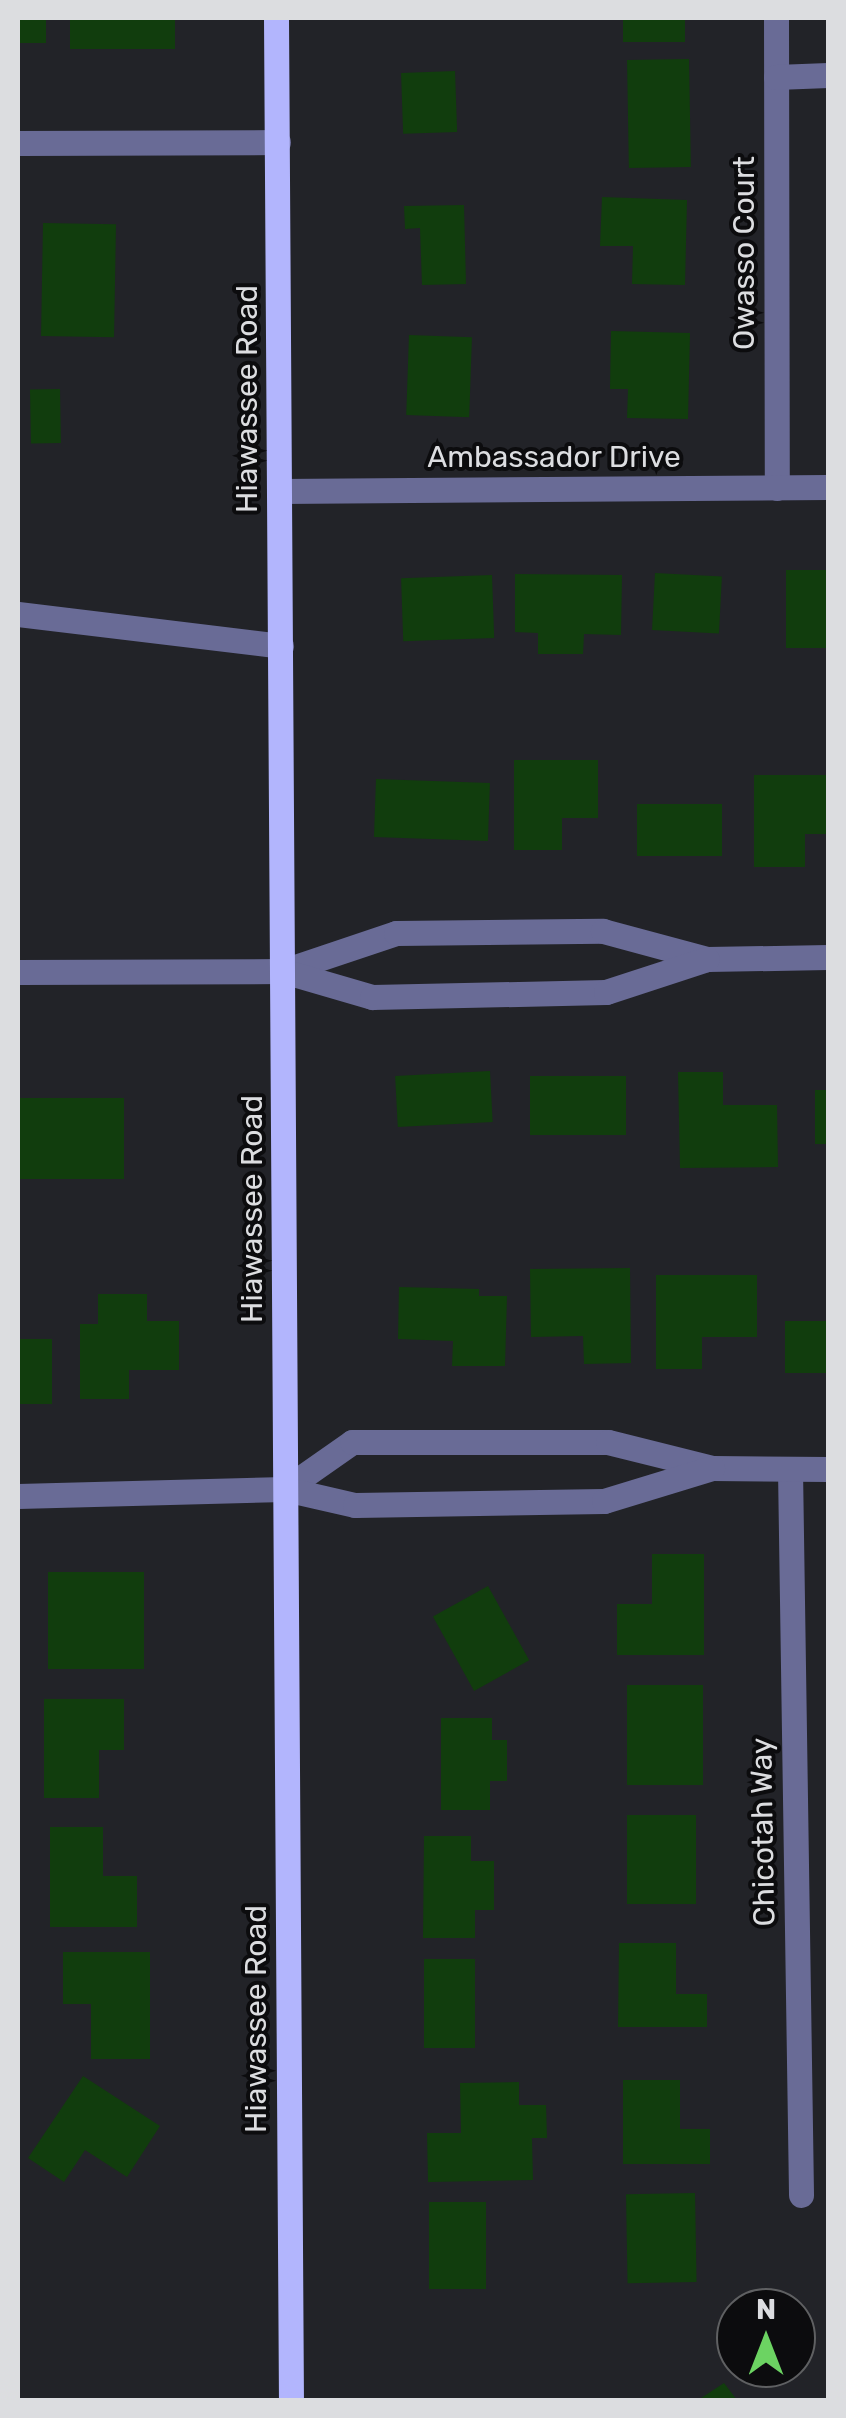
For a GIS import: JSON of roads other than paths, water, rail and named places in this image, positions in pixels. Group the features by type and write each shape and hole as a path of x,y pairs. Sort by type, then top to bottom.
{"main road":[{"name":"Hiawassee Road","path":"276,18 291,2400"}],"street":[{"name":"Owasso Court","path":"776,18 777,488"},
{"path":"776,78 828,75"},
{"path":"18,142 278,142"},
{"name":"Ambassador Drive","path":"280,491 828,487"},
{"path":"18,614 281,646"},
{"path":"284,971 396,933 604,931 708,959 828,958"},
{"path":"18,972 284,971 372,997 606,992 708,959"},
{"path":"285,1490 352,1442 608,1442 712,1468 828,1469"},
{"path":"18,1496 285,1490 354,1505 604,1501 712,1468"},
{"name":"Chicotah Way","path":"790,1469 801,2194"}]}
